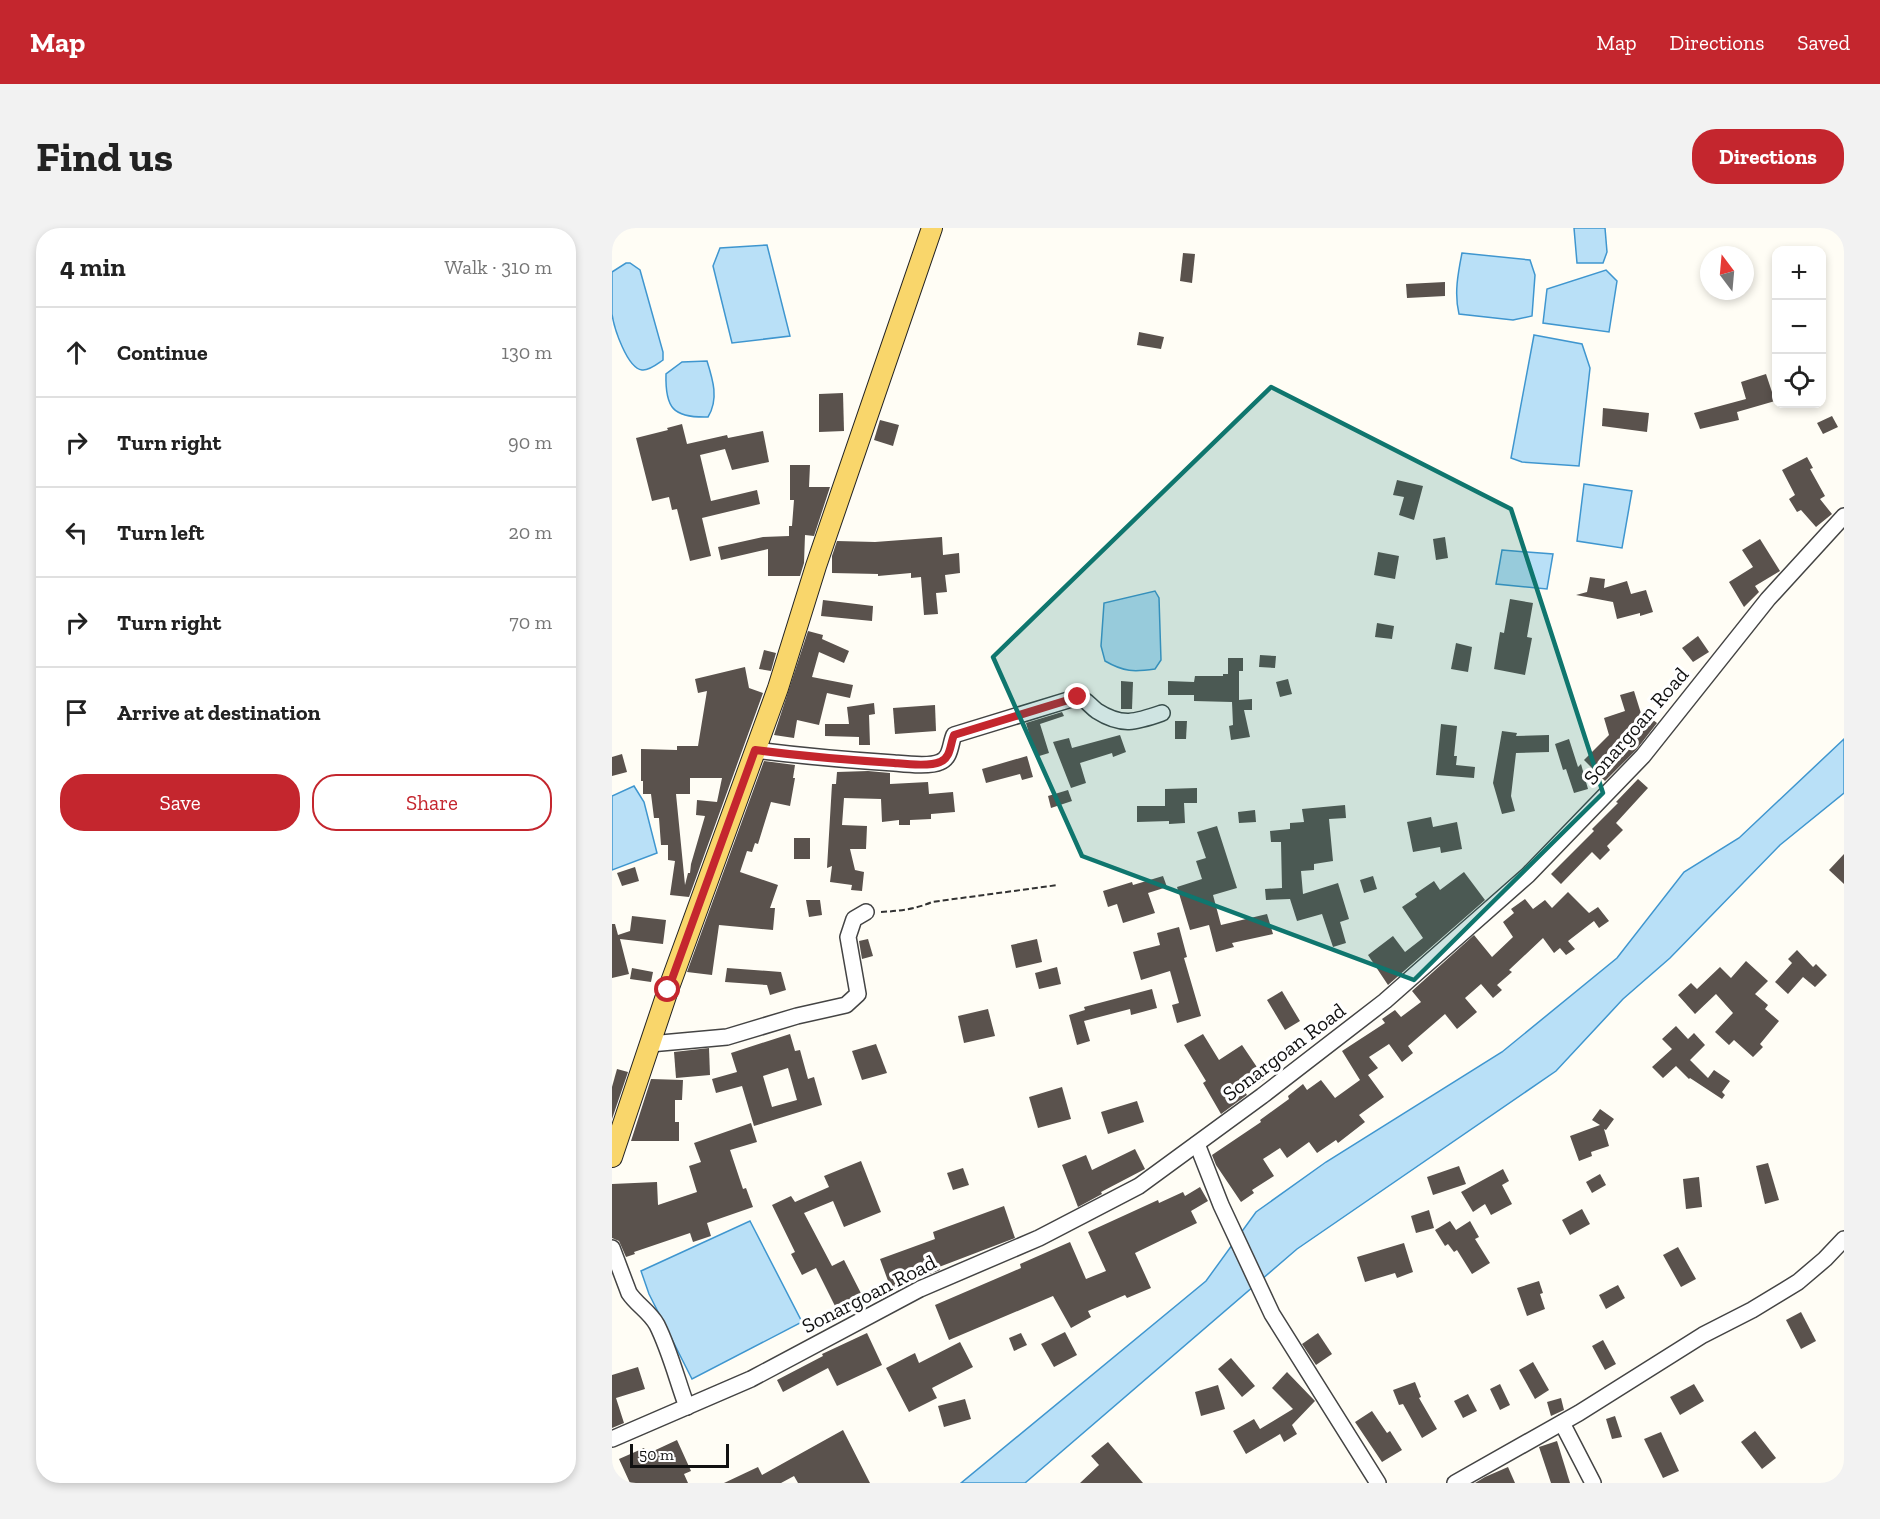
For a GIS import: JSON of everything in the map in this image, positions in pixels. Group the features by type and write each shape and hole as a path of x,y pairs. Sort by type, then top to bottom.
{"main road":[{"path":"612,1156 778,688 816,566 932,228"}],"street":[{"name":"Sonargoan Road","path":"612,1439 751,1379 920,1289 1049,1233 1139,1186 1262,1096 1385,1001 1528,875 1643,756 1768,599 1844,516"},
{"path":"755,750 826,759 929,764 946,758 954,735 1078,697 1104,715 1126,723 1162,713"},
{"path":"650,1044 727,1037 797,1016 846,1005 858,994 848,937 854,919 866,912"},
{"path":"1197,1144 1221,1205 1272,1314 1378,1483"},
{"path":"1455,1483 1562,1423 1703,1335 1752,1310 1798,1282 1844,1239"},
{"path":"612,1248 629,1293 648,1312 657,1326 687,1407"},
{"path":"1562,1423 1593,1483"}],"path":[{"path":"866,912 899,911 932,902 1058,885"}],"highlighted area":[{"path":"1271,387 1511,509 1603,793 1414,980 1082,856 993,657"}],"water":[{"path":"1574,228 1605,228 1607,252 1603,263 1577,263"},
{"path":"767,245 790,336 732,343 713,266 720,248"},
{"path":"1462,253 1530,260 1535,275 1532,316 1513,320 1459,314 1457,291"},
{"path":"626,263 640,270 663,352 663,360 645,370 636,368 626,355 612,314 612,272"},
{"path":"1606,270 1617,281 1609,332 1543,323 1547,289"},
{"path":"1534,335 1582,344 1590,368 1579,466 1522,462 1511,458"},
{"path":"707,361 714,396 708,417 679,413 670,403 667,395 666,374 682,362"},
{"path":"1584,484 1632,491 1622,548 1577,541"},
{"path":"1502,550 1553,554 1547,589 1496,584"},
{"path":"1155,591 1159,598 1161,660 1155,669 1129,670 1105,661 1101,646 1104,603"},
{"path":"1844,739 1844,793 1780,845 1670,958 1623,999 1556,1071 1297,1249 1025,1483 961,1483 1206,1281 1256,1212 1326,1162 1502,1052 1617,958 1684,872 1739,838"},
{"path":"634,786 644,802 657,853 612,870 612,796"},
{"path":"750,1221 802,1322 692,1379 649,1294 641,1271"}],"building":[{"path":"1183,253 1195,254 1192,283 1180,281"},
{"path":"1445,282 1445,296 1407,298 1406,284"},
{"path":"1139,332 1164,337 1161,349 1137,345"},
{"path":"1766,374 1772,392 1772,402 1737,412 1739,420 1700,429 1694,413 1746,399 1741,382"},
{"path":"843,393 844,431 819,432 819,394"},
{"path":"1603,408 1649,413 1647,432 1602,426"},
{"path":"1832,416 1838,427 1823,434 1817,423"},
{"path":"880,420 899,425 893,446 874,440"},
{"path":"682,424 687,444 727,435 728,438 763,431 769,462 732,470 725,449 700,455 711,501 757,490 760,504 702,518 711,556 690,561 677,509 672,510 669,497 652,501 636,438"},
{"path":"1807,457 1813,468 1810,469 1825,496 1820,499 1832,514 1816,527 1801,510 1797,512 1789,499 1795,495 1782,470"},
{"path":"790,465 810,465 809,487 830,487 814,536 805,535 804,563 800,576 768,576 768,549 721,560 718,547 763,537 789,536 794,500 790,500"},
{"path":"1397,480 1423,486 1414,520 1399,515 1404,497 1393,495"},
{"path":"942,537 943,555 959,553 960,573 945,575 947,592 936,593 938,614 924,615 921,577 911,578 911,573 878,576 878,574 832,573 832,556 837,541 875,542"},
{"path":"1445,537 1448,558 1436,560 1433,539"},
{"path":"1760,539 1780,571 1755,586 1759,592 1744,607 1729,582 1753,567 1742,550"},
{"path":"1378,552 1399,556 1395,579 1374,575"},
{"path":"1590,577 1605,579 1604,588 1627,581 1631,594 1646,590 1653,612 1617,619 1613,602 1576,595 1587,592"},
{"path":"1510,599 1533,603 1527,637 1532,638 1525,675 1494,669 1500,632 1504,633"},
{"path":"823,600 873,606 872,621 821,616"},
{"path":"1377,623 1394,626 1392,639 1375,637"},
{"path":"808,631 823,635 822,639 849,651 844,663 819,652 812,677 853,685 850,698 827,693 819,725 797,720 794,738 774,735"},
{"path":"1698,636 1709,652 1693,662 1682,648"},
{"path":"1456,643 1472,647 1468,672 1451,669"},
{"path":"764,650 776,653 771,671 759,669"},
{"path":"1260,655 1276,656 1275,668 1259,667"},
{"path":"1228,658 1243,658 1243,671 1239,671 1239,700 1252,699 1252,710 1244,710 1250,737 1231,740 1229,726 1233,725 1232,702 1194,701 1194,695 1168,695 1168,681 1194,682 1195,676 1228,674"},
{"path":"745,667 749,688 763,693 689,897 670,895 675,861 668,860 668,845 661,845 659,818 654,818 651,794 643,794 641,749 677,750 677,746 698,746 707,691 698,693 695,679","holes":["690,778 722,778 717,802 697,800 696,815 705,816 685,885 676,794 690,794"]},
{"path":"1288,679 1292,694 1280,697 1276,682"},
{"path":"1121,681 1133,682 1132,709 1121,709"},
{"path":"1634,691 1644,723 1649,717 1657,723 1636,750 1605,781 1584,760 1609,735 1604,718 1625,711 1620,695"},
{"path":"874,703 875,714 869,715 870,745 859,745 859,737 825,736 825,724 849,724 847,707"},
{"path":"935,705 936,731 895,734 893,708"},
{"path":"1062,712 1064,716 1040,724 1049,753 1036,757 1026,723"},
{"path":"1175,721 1187,721 1186,739 1175,739"},
{"path":"1441,724 1457,726 1454,756 1457,756 1456,765 1475,767 1474,778 1436,775"},
{"path":"1502,731 1517,733 1516,736 1549,735 1549,752 1516,753 1511,796 1515,811 1502,814 1493,783"},
{"path":"1120,735 1126,752 1113,757 1112,753 1080,763 1086,783 1071,788 1053,742 1069,738 1072,748"},
{"path":"1569,739 1578,767 1581,764 1588,789 1574,793 1566,769 1563,770 1555,744"},
{"path":"622,754 627,772 612,776 612,757"},
{"path":"1027,756 1033,777 1022,780 1020,774 986,783 982,769"},
{"path":"764,761 795,765 790,806 771,802 758,844 755,843 752,852 747,851 740,872 778,885 770,908 775,908 773,930 719,925 712,975 687,972"},
{"path":"837,772 890,773 890,784 928,782 929,794 953,792 955,812 931,814 931,819 910,820 910,825 899,825 899,820 882,822 881,799 844,798 842,825 867,826 866,849 850,849 855,870 864,872 862,891 851,890 852,885 830,882 832,866 827,868 832,784 836,784"},
{"path":"1638,779 1648,788 1616,823 1623,830 1607,846 1610,850 1600,860 1592,852 1561,884 1551,874 1594,831 1592,829"},
{"path":"1197,788 1197,803 1184,803 1185,823 1137,822 1137,806 1165,806 1165,789"},
{"path":"1068,790 1072,801 1051,808 1048,796"},
{"path":"1345,805 1346,818 1329,819 1333,861 1314,864 1314,870 1301,871 1303,894 1338,883 1349,919 1340,922 1346,943 1333,947 1322,914 1297,921 1290,899 1266,900 1265,889 1282,888 1281,842 1271,842 1270,831 1290,829 1290,823 1304,822 1302,809"},
{"path":"1255,810 1256,822 1239,823 1238,812"},
{"path":"1431,817 1433,827 1457,822 1462,849 1441,853 1440,847 1413,852 1407,822"},
{"path":"1217,826 1237,888 1213,895 1221,925 1267,914 1273,934 1232,943 1234,947 1216,952 1209,925 1190,930 1177,887 1202,879 1196,861 1206,858 1197,832"},
{"path":"794,838 810,838 810,859 794,859"},
{"path":"1844,854 1844,884 1829,870"},
{"path":"635,867 639,881 622,886 617,873"},
{"path":"1464,872 1485,900 1388,985 1368,955 1393,936 1405,952 1423,938 1402,907 1417,897 1415,894 1434,881 1440,890"},
{"path":"1163,876 1167,887 1148,893 1155,913 1123,923 1117,904 1108,907 1103,891"},
{"path":"1373,876 1377,889 1364,893 1360,880"},
{"path":"1568,892 1589,913 1598,907 1609,921 1599,928 1594,921 1568,941 1575,949 1566,955 1560,948 1554,953 1543,938 1509,970 1512,972 1497,985 1502,990 1493,998 1481,984 1465,998 1477,1012 1457,1029 1445,1014 1408,1046 1413,1053 1402,1062 1389,1044 1369,1057 1378,1068 1368,1075 1384,1097 1359,1115 1365,1122 1338,1143 1336,1140 1317,1153 1309,1142 1287,1158 1280,1148 1263,1159 1274,1176 1252,1190 1254,1193 1241,1202 1216,1165 1212,1155 1261,1122 1260,1120 1289,1099 1288,1096 1303,1084 1307,1090 1321,1080 1335,1098 1360,1080 1342,1051 1385,1023 1382,1019 1395,1010 1401,1017 1421,1002 1412,991 1474,935 1492,957 1513,937 1503,922 1514,913 1511,909 1525,899 1533,909 1545,900 1552,908"},
{"path":"806,900 820,900 822,915 809,917"},
{"path":"632,916 666,920 663,944 620,939 629,974 612,978 612,924 615,924 618,935 630,931"},
{"path":"1179,927 1187,957 1184,958 1201,1016 1177,1023 1172,1005 1179,1003 1170,971 1141,980 1133,952 1160,945 1157,933"},
{"path":"868,939 873,956 862,959 859,941"},
{"path":"1037,939 1042,962 1016,968 1011,945"},
{"path":"1797,950 1813,967 1816,964 1827,975 1815,987 1803,977 1788,994 1775,982 1792,963 1788,959"},
{"path":"1746,961 1768,981 1755,994 1768,1005 1765,1009 1779,1021 1760,1044 1763,1047 1753,1057 1734,1040 1729,1045 1715,1032 1733,1013 1716,994 1695,1014 1678,995 1691,983 1697,989 1720,967 1731,978"},
{"path":"1057,967 1061,984 1039,989 1035,973"},
{"path":"632,968 653,972 651,982 630,979"},
{"path":"727,968 781,972 786,990 770,995 767,985 725,982"},
{"path":"1152,989 1157,1008 1131,1015 1130,1009 1084,1021 1090,1041 1077,1045 1069,1015 1085,1010 1084,1007"},
{"path":"1282,991 1300,1021 1285,1030 1267,1000"},
{"path":"988,1009 995,1036 964,1043 958,1016"},
{"path":"1676,1026 1688,1039 1694,1033 1705,1045 1690,1060 1708,1078 1714,1070 1730,1081 1722,1092 1725,1095 1722,1099 1689,1079 1676,1066 1663,1078 1652,1067 1672,1049 1662,1039"},
{"path":"790,1034 795,1051 800,1050 808,1079 814,1077 822,1105 754,1126 742,1086 716,1093 712,1079 737,1072 731,1053","holes":["788,1068 797,1100 772,1107 763,1076"]},
{"path":"1203,1034 1219,1060 1242,1045 1265,1079 1245,1092 1247,1095 1221,1114 1203,1083 1206,1081 1184,1045"},
{"path":"876,1044 887,1073 862,1080 852,1051"},
{"path":"709,1048 710,1075 676,1078 674,1052"},
{"path":"617,1069 628,1072 612,1119 612,1087"},
{"path":"651,1079 683,1080 682,1100 675,1100 675,1122 679,1122 679,1141 631,1141"},
{"path":"1062,1087 1071,1119 1038,1128 1029,1097"},
{"path":"1137,1101 1144,1122 1108,1134 1101,1112"},
{"path":"1600,1109 1614,1119 1606,1130 1604,1129 1609,1146 1591,1152 1592,1156 1579,1161 1570,1136 1600,1125 1592,1120"},
{"path":"751,1123 757,1142 730,1150 743,1189 746,1188 753,1207 707,1223 711,1236 693,1242 690,1233 634,1252 635,1254 626,1257 619,1241 612,1238 612,1184 657,1182 658,1205 697,1192 689,1166 701,1162 694,1143"},
{"path":"1135,1149 1145,1169 1078,1207 1062,1165 1086,1155 1092,1170"},
{"path":"861,1161 881,1212 844,1227 833,1201 804,1213 832,1266 844,1260 867,1305 841,1318 816,1268 802,1275 791,1254 795,1252 772,1205 791,1196 795,1202 829,1187 824,1176"},
{"path":"1768,1163 1779,1200 1765,1204 1756,1166"},
{"path":"1459,1166 1466,1184 1433,1195 1427,1177"},
{"path":"963,1168 969,1185 953,1190 947,1173"},
{"path":"1503,1169 1509,1181 1502,1185 1512,1204 1491,1215 1485,1204 1473,1212 1461,1192"},
{"path":"1600,1174 1606,1185 1592,1193 1586,1182"},
{"path":"1699,1177 1702,1207 1686,1209 1683,1179"},
{"path":"1200,1187 1208,1201 1191,1211 1197,1223 1135,1253 1151,1288 1127,1298 1125,1295 1088,1311 1091,1317 1071,1328 1053,1296 949,1340 935,1305 1021,1268 1020,1264 1070,1242 1086,1279 1106,1271 1088,1232 1158,1200 1159,1203 1183,1192 1185,1196"},
{"path":"1004,1206 1015,1238 939,1267 940,1270 891,1289 880,1259 935,1239 933,1232"},
{"path":"1582,1209 1590,1224 1570,1235 1562,1220"},
{"path":"1429,1210 1434,1228 1416,1233 1411,1216"},
{"path":"1450,1221 1456,1230 1470,1221 1479,1237 1475,1239 1490,1263 1472,1274 1457,1250 1454,1252 1448,1244 1445,1246 1435,1230"},
{"path":"1404,1243 1413,1272 1397,1278 1395,1273 1365,1282 1357,1257"},
{"path":"1678,1247 1696,1279 1681,1287 1663,1255"},
{"path":"1539,1281 1545,1309 1527,1316 1517,1288"},
{"path":"1618,1285 1625,1298 1606,1309 1599,1295"},
{"path":"1801,1312 1816,1341 1801,1349 1786,1320"},
{"path":"1065,1332 1077,1355 1054,1367 1041,1344"},
{"path":"867,1333 882,1365 837,1386 828,1368 783,1392 777,1380 823,1356 822,1354"},
{"path":"1021,1333 1027,1345 1014,1351 1009,1338"},
{"path":"1318,1333 1332,1354 1316,1365 1302,1344"},
{"path":"1603,1340 1616,1364 1605,1370 1592,1346"},
{"path":"960,1342 973,1367 932,1388 937,1398 909,1412 886,1368 915,1353 919,1363"},
{"path":"1231,1358 1255,1386 1242,1397 1218,1369"},
{"path":"1533,1362 1549,1390 1535,1399 1519,1370"},
{"path":"638,1367 645,1389 616,1398 624,1423 612,1428 612,1375"},
{"path":"1287,1372 1315,1401 1292,1425 1297,1434 1284,1442 1280,1434 1246,1454 1233,1431 1254,1419 1260,1429 1293,1409 1272,1388"},
{"path":"1415,1382 1421,1397 1419,1398 1437,1429 1422,1438 1403,1404 1399,1405 1393,1390"},
{"path":"1500,1384 1510,1405 1500,1410 1490,1389"},
{"path":"1694,1384 1704,1401 1680,1415 1670,1397"},
{"path":"1218,1385 1225,1409 1201,1416 1195,1392"},
{"path":"1468,1394 1477,1411 1463,1418 1454,1401"},
{"path":"1561,1398 1564,1410 1551,1416 1547,1402"},
{"path":"965,1399 971,1419 944,1427 938,1406"},
{"path":"1372,1411 1387,1433 1390,1431 1402,1450 1382,1462 1355,1422"},
{"path":"1615,1416 1622,1437 1612,1439 1606,1419"},
{"path":"843,1430 870,1483 798,1483 794,1476 781,1483 724,1483 758,1467 762,1475"},
{"path":"1755,1431 1776,1458 1762,1469 1741,1442"},
{"path":"1661,1432 1679,1471 1663,1478 1644,1439"},
{"path":"677,1440 691,1471 684,1474 688,1483 630,1483 619,1459 644,1448 647,1454"},
{"path":"1557,1441 1570,1483 1551,1483 1539,1447"},
{"path":"1108,1442 1143,1483 1080,1483 1099,1465 1091,1456"},
{"path":"1508,1467 1515,1483 1475,1483 1485,1477"}],"route":[{"path":"668,990 755,750 826,759 929,764 946,758 954,735 1078,697"}]}
